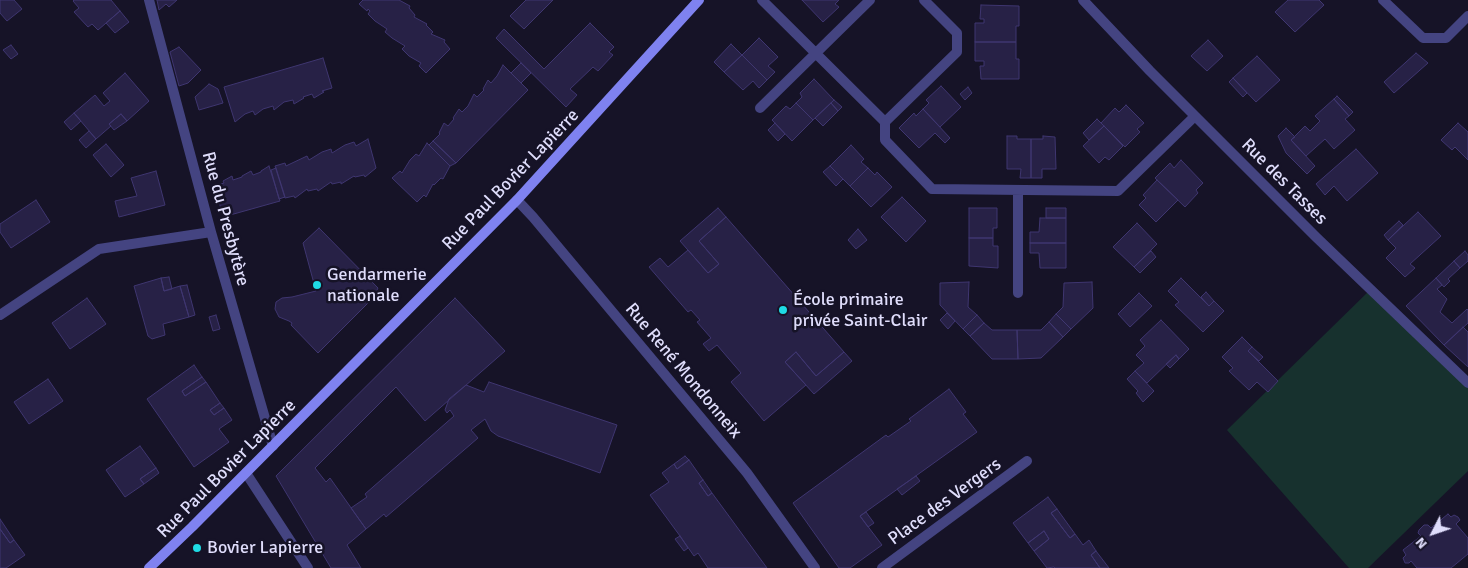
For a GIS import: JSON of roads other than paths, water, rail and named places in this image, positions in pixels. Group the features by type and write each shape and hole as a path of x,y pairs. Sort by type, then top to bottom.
{"main road":[{"name":"Rue Paul Bovier Lapierre","path":"149,568 517,200 699,0"}],"street":[{"name":"Rue du Presbytère","path":"149,0 211,232 273,446"},
{"path":"762,0 885,122 885,140 932,189 1118,191 1195,116"},
{"path":"760,108 870,0"},
{"path":"885,122 957,52 957,33 924,0"},
{"name":"Rue des Tasses","path":"1083,0 1323,244 1468,383"},
{"path":"1383,0 1423,38 1446,38 1468,16"},
{"path":"1018,190 1018,293"},
{"name":"Rue René Mondonneix","path":"517,200 747,473 815,568"},
{"path":"0,315 99,249 211,232"},
{"name":"Place des Vergers","path":"882,568 1027,462"},
{"path":"246,473 308,568"}],"place":[{"name":"Gendarmerie nationale","path":"317,285"},
{"name":"École primaire privée Saint-Clair","path":"783,310"},
{"name":"Bovier Lapierre","path":"197,548"}]}
